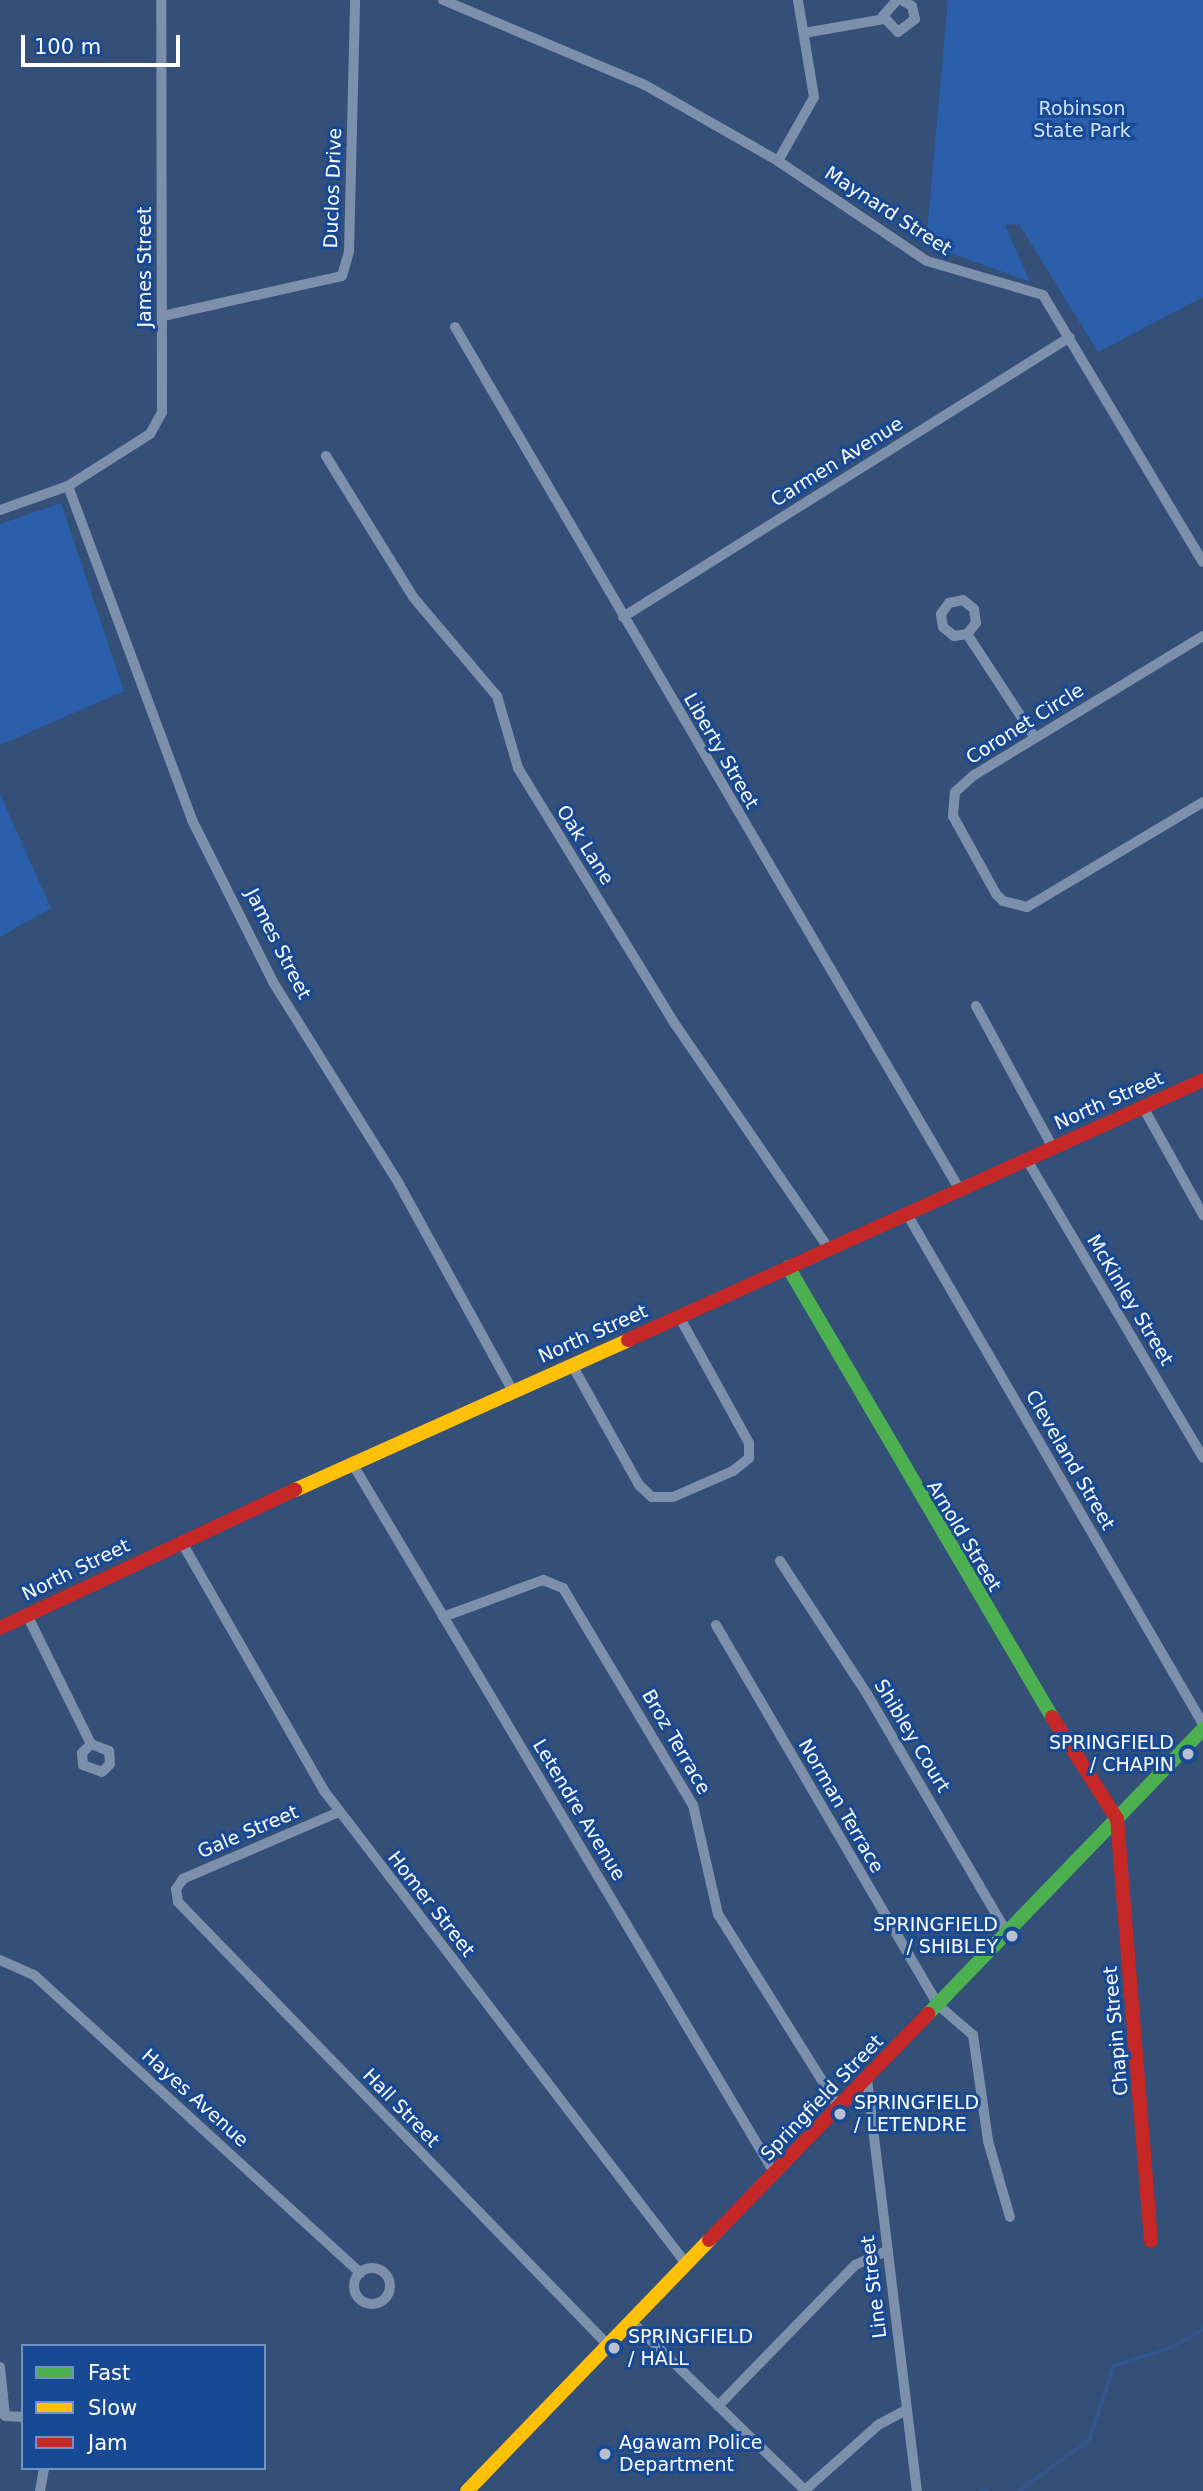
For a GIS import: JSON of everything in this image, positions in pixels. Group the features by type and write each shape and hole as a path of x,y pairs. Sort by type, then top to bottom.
{"main road":[{"name":"North Street","path":"0,1628 352,1463 1203,1080"},
{"name":"Arnold Street","path":"788,1267 1005,1643 1117,1819"},
{"name":"Springfield Street","path":"467,2491 867,2079 1203,1727"},
{"name":"Chapin Street","path":"1117,1819 1151,2241"}],"street":[{"name":"James Street","path":"0,510 68,486 150,434 162,412 161,0"},
{"name":"Duclos Drive","path":"163,316 342,276 349,251 355,0"},
{"name":"Maynard Street","path":"443,0 632,78 778,161 927,261 1043,295 1203,562"},
{"path":"778,161 814,97 798,0"},
{"path":"899,0 914,9 912,25 898,32 884,19 886,6 899,0"},
{"path":"804,33 884,19"},
{"name":"Liberty Street","path":"455,327 960,1190"},
{"name":"Carmen Avenue","path":"623,617 1070,337"},
{"name":"Oak Lane","path":"326,456 413,597 488,682 509,723 518,768 675,1024 829,1249"},
{"name":"James Street","path":"68,486 192,820 273,982 399,1184 513,1391"},
{"path":"967,634 1035,738"},
{"name":"Coronet Circle","path":"1203,636 974,775 955,792 953,816 996,894 1014,906 1034,905 1203,802"},
{"path":"976,1006 1053,1148"},
{"path":"1143,1107 1203,1215"},
{"name":"McKinley Street","path":"1027,1160 1203,1458"},
{"name":"Cleveland Street","path":"907,1214 1203,1727"},
{"path":"572,1365 645,1492 652,1497 673,1497 733,1471 749,1458 749,1443 679,1316"},
{"name":"Letendre Avenue","path":"352,1463 775,2174"},
{"name":"Homer Street","path":"181,1541 339,1812 687,2265"},
{"name":"Shibley Court","path":"780,1561 867,1694 1007,1933"},
{"name":"Broz Terrace","path":"443,1617 543,1580 563,1587 693,1805 718,1914 839,2108"},
{"path":"27,1615 90,1744"},
{"name":"Norman Terrace","path":"716,1625 938,2005 975,2040 988,2141 1010,2217"},
{"name":"Gale Street","path":"176,1889 183,1879 339,1812"},
{"name":"Hall Street","path":"176,1889 187,1914 609,2346"},
{"name":"Hayes Avenue","path":"0,1960 34,1975 360,2273"},
{"name":"Line Street","path":"867,2079 917,2491"},
{"path":"718,2406 855,2265 888,2250"},
{"path":"632,2322 805,2491 878,2424 906,2410"},
{"path":"0,2367 2,2411 5,2416 21,2417"},
{"path":"40,2491 44,2470"}],"green space":[{"name":"Robinson State Park","path":"948,0 1203,0 1203,297 1098,352 1019,224 1005,225 1030,282 926,244"},
{"path":"61,503 124,691 0,745 0,524"},
{"path":"0,794 51,908 0,937"}],"waterway":[{"path":"1019,2491 1089,2440 1114,2366 1176,2346 1203,2329"},
{"path":"981,2491 988,2491"}],"traffic: fast":[{"path":"788,1267 1052,1717"},
{"path":"928,2014 1203,1729"}],"traffic: slow":[{"path":"295,1490 628,1340"},
{"path":"467,2491 709,2240"}],"traffic: jam":[{"path":"628,1340 1203,1080"},
{"path":"0,1628 295,1490"},
{"path":"1052,1717 1117,1819 1151,2241"},
{"path":"709,2240 928,2014"}],"place":[{"name":"SPRINGFIELD / CHAPIN","path":"1188,1754"},
{"name":"SPRINGFIELD / SHIBLEY","path":"1012,1936"},
{"name":"SPRINGFIELD / LETENDRE","path":"840,2114"},
{"name":"SPRINGFIELD / HALL","path":"614,2348"},
{"name":"Agawam Police Department","path":"605,2454"}]}
